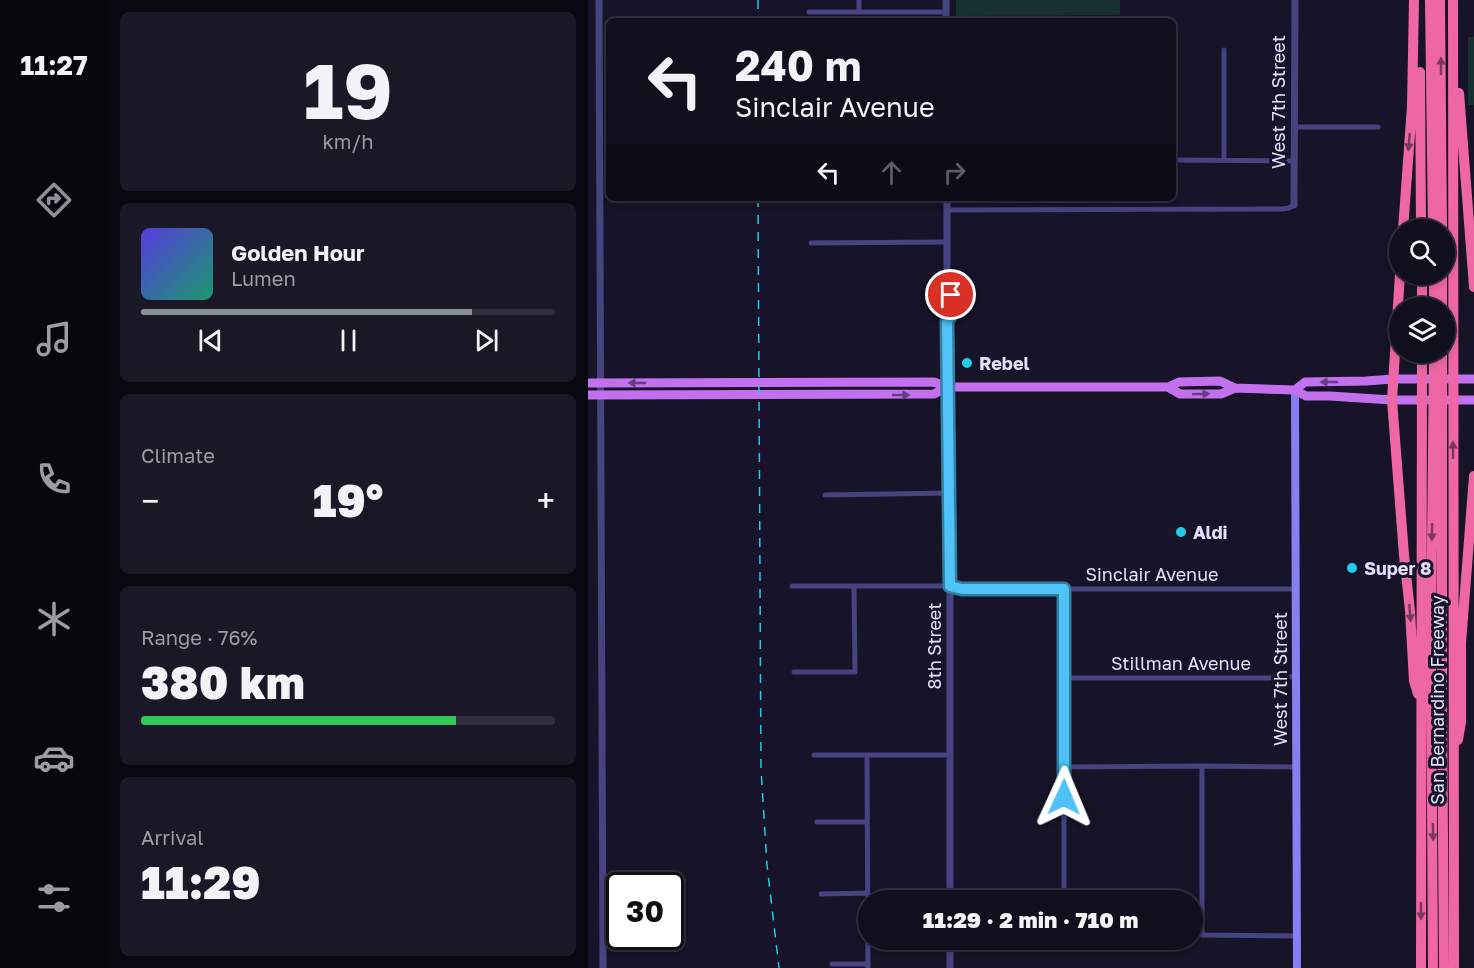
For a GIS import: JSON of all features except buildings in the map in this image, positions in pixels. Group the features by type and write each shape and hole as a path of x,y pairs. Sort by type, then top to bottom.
{"highway":[{"path":"1404,219 1412,106 1414,0"},
{"path":"1420,0 1421,219"},
{"path":"1430,0 1433,219"},
{"path":"1440,0 1442,219"},
{"name":"San Bernardino Freeway","path":"1448,219 1453,0"},
{"path":"1453,21 1459,37 1459,95 1474,287"},
{"path":"1420,158 1431,85"},
{"path":"1441,112 1445,219"},
{"path":"1399,285 1392,400 1412,631 1414,681 1422,705"},
{"name":"San Bernardino Freeway","path":"1421,968 1421,567 1438,410 1439,363"},
{"name":"San Bernardino Freeway","path":"1439,363 1438,410 1454,598 1454,968"},
{"path":"1433,968 1431,641 1438,410"},
{"path":"1438,410 1443,654 1444,968"},
{"path":"1453,761 1461,722 1461,644 1474,476"},
{"path":"1421,567 1431,641"},
{"path":"1443,654 1454,598"}],"main road":[{"path":"1295,390 1305,382 1474,379"},
{"path":"780,396 794,390 850,390 854,387 854,382"},
{"path":"588,383 934,382 947,387 1168,387 1180,394 1221,394 1235,388 1295,390 1306,396 1392,400 1474,400"},
{"path":"646,396 668,390 683,390 688,383"},
{"path":"687,395 693,389 724,389 742,383"},
{"path":"859,395 865,389 877,389 894,383"},
{"path":"588,395 934,394 947,387"},
{"name":"West 7th Street","path":"1295,390 1297,968"}],"street":[{"path":"599,0 603,968"},
{"path":"859,0 859,12"},
{"path":"946,0 946,18"},
{"name":"West 7th Street","path":"1294,205 1295,0"},
{"path":"808,12 946,12"},
{"path":"1224,50 1224,160"},
{"path":"1294,127 1378,127"},
{"path":"1176,160 1294,161"},
{"name":"8th Street","path":"947,201 947,268 951,274 951,315 947,321 950,890"},
{"path":"947,210 1283,209 1294,205"},
{"path":"811,243 947,242"},
{"name":"8th Street","path":"947,268 943,274 943,315 947,321"},
{"path":"825,495 948,494"},
{"name":"Sinclair Avenue","path":"792,586 950,586 962,589 1296,588"},
{"path":"794,672 855,672 854,586"},
{"path":"1064,589 1064,890"},
{"name":"Stillman Avenue","path":"1065,678 1282,678 1296,676"},
{"path":"814,755 949,755"},
{"path":"867,755 868,890"},
{"path":"1202,766 1202,935 1297,936"},
{"path":"1065,767 1297,767"},
{"path":"817,822 867,822"},
{"path":"821,894 858,893"},
{"path":"832,964 868,966 868,950"},
{"path":"950,950 950,968"}],"green space":[{"path":"956,0 1120,0 1120,15 956,16"},
{"path":"1468,37 1474,37 1474,105 1468,105"}],"railway":[{"path":"758,0 758,18"},
{"path":"758,201 761,769 767,865 779,968"}],"place":[{"name":"Rebel","path":"967,363"},
{"name":"Aldi","path":"1181,532"},
{"name":"Super 8","path":"1352,568"}],"route":[{"path":"951,295 951,315 947,321 950,586 962,589 1064,589 1064,797"}]}
